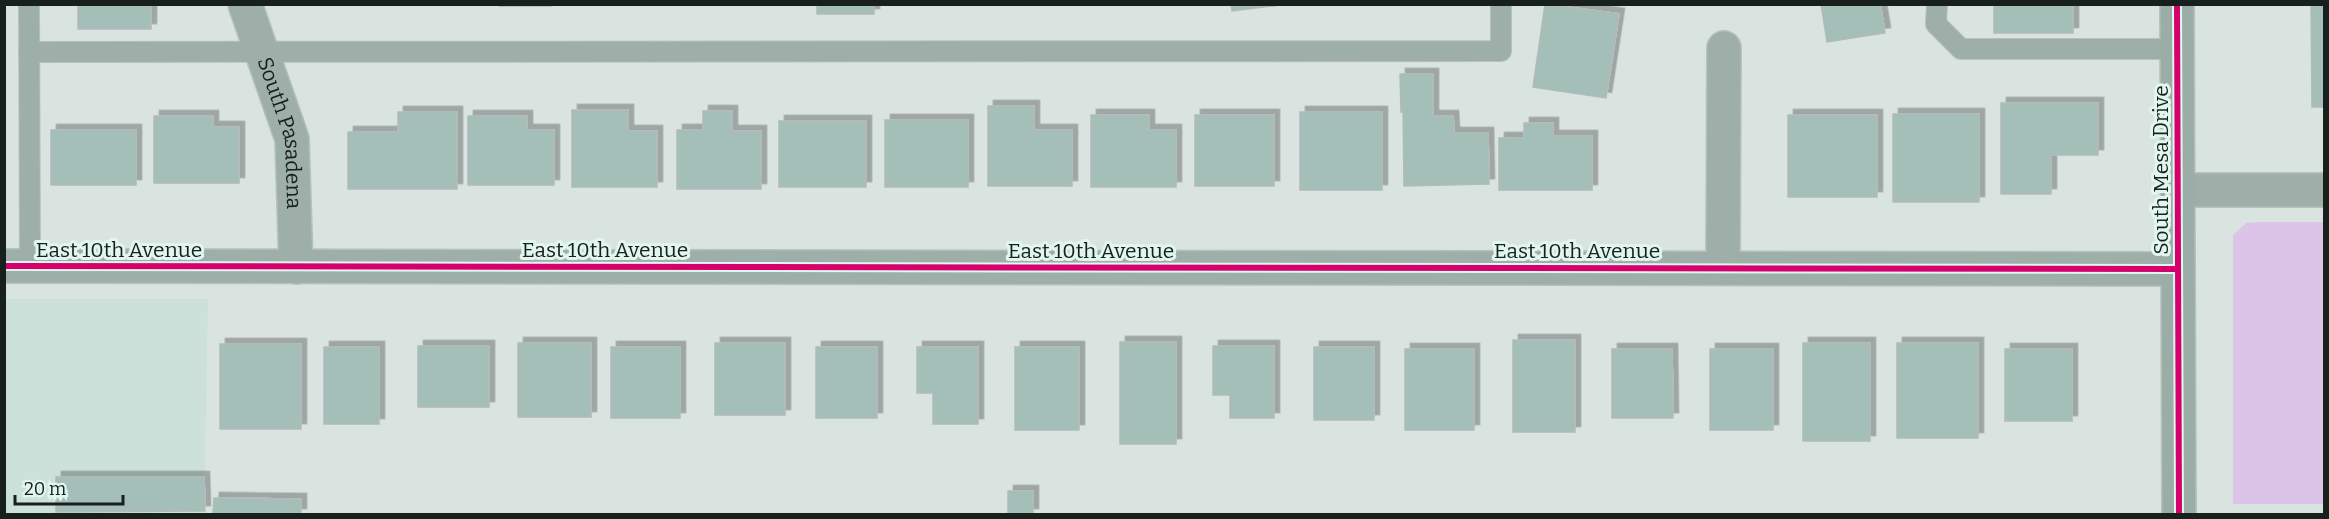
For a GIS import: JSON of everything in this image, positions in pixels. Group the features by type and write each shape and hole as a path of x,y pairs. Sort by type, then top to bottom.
{"main road":[{"name":"South Mesa Drive","path":"2177,4 2179,514"}],"street":[{"name":"South Pasadena","path":"245,4 292,139 296,267"},
{"path":"1723,268 1724,48"},
{"path":"2178,190 2325,190"},
{"name":"East 10th Avenue","path":"17,266 2178,269"}],"lane":[{"path":"17,266 29,52 29,4"},
{"path":"29,52 1501,51 1502,4"},
{"path":"1937,4 1936,24 1961,49 2177,49"}],"shaded area":[{"path":"2324,222 2324,504 2233,504 2233,235 2246,223"},
{"path":"5,299 208,299 204,514 5,514"}],"building":[{"path":"78,4 151,4 151,29 78,29"},
{"path":"499,4 551,4 551,6 499,6"},
{"path":"817,4 874,4 874,14 817,14"},
{"path":"1231,4 1289,4 1232,11"},
{"path":"1545,4 1619,14 1606,98 1533,87"},
{"path":"1821,4 1880,4 1885,33 1827,42"},
{"path":"1994,4 2073,4 2073,33 1994,33"},
{"path":"2311,4 2324,4 2324,107 2312,107"},
{"path":"1400,74 1433,74 1433,116 1453,116 1454,133 1488,133 1489,184 1404,186"},
{"path":"2001,103 2098,103 2098,155 2051,155 2051,194 2001,194"},
{"path":"988,106 1034,106 1034,130 1072,130 1072,186 988,186"},
{"path":"572,110 628,110 628,131 657,131 657,187 572,187"},
{"path":"703,111 732,111 732,131 761,131 761,189 677,189 677,130 703,130"},
{"path":"398,112 457,112 457,189 348,189 348,132 398,132"},
{"path":"1300,112 1382,112 1382,190 1300,190"},
{"path":"1893,114 1979,114 1979,202 1893,202"},
{"path":"1091,115 1149,115 1149,130 1176,130 1176,187 1091,187"},
{"path":"1195,115 1274,115 1274,186 1195,186"},
{"path":"1788,115 1877,115 1877,197 1788,197"},
{"path":"154,116 213,116 213,127 239,127 239,183 154,183"},
{"path":"468,116 527,116 527,130 554,130 554,185 468,185"},
{"path":"885,120 968,120 968,187 885,187"},
{"path":"779,121 866,121 866,187 779,187"},
{"path":"1524,123 1553,123 1553,136 1592,136 1592,190 1499,190 1499,138 1524,138"},
{"path":"51,130 136,130 136,185 51,185"},
{"path":"1513,340 1575,340 1575,432 1513,432"},
{"path":"1120,342 1176,342 1176,444 1120,444"},
{"path":"518,343 591,343 591,417 518,417"},
{"path":"715,343 785,343 785,415 715,415"},
{"path":"1803,343 1870,343 1870,441 1803,441"},
{"path":"1897,343 1978,343 1978,438 1897,438"},
{"path":"220,344 301,344 301,429 220,429"},
{"path":"418,346 489,346 489,407 418,407"},
{"path":"1213,346 1274,346 1274,418 1230,418 1230,395 1213,395"},
{"path":"324,347 379,347 379,424 324,424"},
{"path":"611,347 680,347 680,418 611,418"},
{"path":"816,347 877,347 877,418 816,418"},
{"path":"917,347 978,347 978,424 933,424 933,393 917,393"},
{"path":"1015,347 1079,347 1079,430 1015,430"},
{"path":"1314,347 1374,347 1374,420 1314,420"},
{"path":"1405,349 1474,349 1474,430 1405,430"},
{"path":"1612,349 1672,349 1673,418 1612,418"},
{"path":"1710,349 1773,349 1773,430 1710,430"},
{"path":"2005,349 2072,349 2072,421 2005,421"},
{"path":"56,477 204,477 205,511 56,512"},
{"path":"1008,491 1033,491 1033,514 1008,514"},
{"path":"214,498 301,499 301,514 213,514"}],"cycle path":[{"path":"2177,4 2179,514"},
{"path":"4,266 2178,269"}]}
